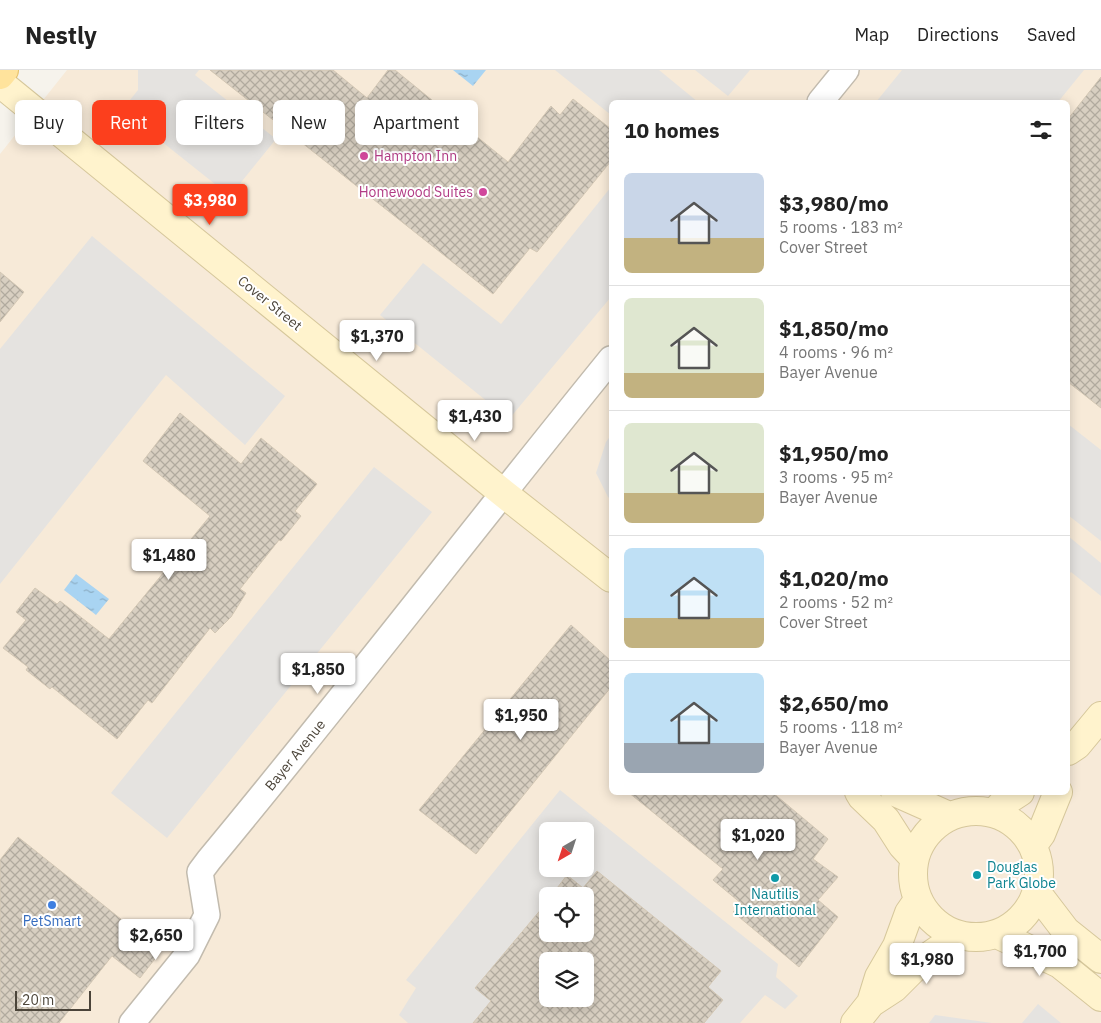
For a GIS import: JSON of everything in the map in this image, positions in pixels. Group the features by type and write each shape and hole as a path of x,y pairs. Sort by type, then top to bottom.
{"main road":[{"path":"0,75 4,70"}],"street":[{"path":"822,100 846,70"},
{"name":"Cover Street","path":"0,83 502,493 609,576"},
{"name":"Bayer Avenue","path":"132,1023 187,955 207,915 200,872 318,728 502,493 609,361"},
{"path":"1070,760 1072,748 1101,716"},
{"path":"861,795 886,820 902,846 914,858"},
{"path":"902,795 949,816"},
{"path":"995,812 1016,795"},
{"path":"1033,845 1041,834 1057,795"},
{"path":"972,810 995,812 1010,820 1023,831 1033,845 1040,877 1037,893 1028,911 1014,925 997,934 969,937 956,934 940,926 927,915 918,900 913,880 914,858 921,841 933,826 949,816 972,810"},
{"path":"1037,893 1066,931 1101,959"},
{"path":"863,1013 879,977 898,946 909,913 918,900"},
{"path":"863,1013 894,988 919,963 945,945 956,934"},
{"path":"997,934 1060,964 1101,997"}],"shaded area":[{"path":"67,70 1101,70 1101,1023 0,1023 0,154 15,135 15,145 82,145 82,100 43,100"},
{"path":"138,70 199,70 195,75 227,100 176,100 176,145 263,145 263,129 273,137 273,143 230,196 166,145 166,100 130,100 138,90"},
{"path":"555,70 659,70 696,100 609,100 609,113"},
{"path":"695,70 750,70 728,96"},
{"path":"902,70 1084,70 1060,100 878,100"},
{"path":"609,189 609,299 509,419 380,315 423,263 501,324"},
{"path":"92,236 285,396 245,445 166,375 0,584 0,349"},
{"path":"1070,426 1101,450 1101,541 1070,517"},
{"path":"609,438 609,498 596,473"},
{"path":"374,467 432,512 167,838 111,793"},
{"path":"1070,538 1101,563 1101,596 1071,572"},
{"path":"560,790 778,964 776,977 798,996 785,1009 765,995 740,1023 408,1023 399,1015 416,988 406,980"},
{"path":"1038,1004 1061,1023 1022,1023"},
{"path":"935,1015 992,1023 929,1023"}],"water":[{"path":"453,70 486,70 473,86"},
{"path":"76,574 109,599 96,615 64,590"}],"building":[{"name":"Homewood Suites","path":"210,70 333,70 367,98 388,70 395,70 432,100 355,100 355,145 478,145 478,138 508,162 551,106 560,115 573,99 609,127 609,163 537,252 530,248 493,294 305,145 345,145 345,100 273,100 273,120 263,112 263,100 248,100"},
{"path":"1101,77 1101,408 1070,384 1070,116"},
{"path":"0,272 24,292 0,322"},
{"path":"180,413 241,464 261,438 317,484 295,511 301,516 240,589 246,593 231,617 215,633 210,628 152,703 148,700 117,739 52,687 50,689 26,670 28,667 3,648 26,620 16,612 35,588 57,604 60,601 109,639 210,516 143,461"},
{"path":"571,625 609,659 609,689 476,854 419,810"},
{"name":"Nautilis International","path":"632,795 776,795 828,839 813,859 838,877 818,900 838,917 799,967 733,912 742,904 713,880 723,869"},
{"name":"PetSmart","path":"18,837 161,951 140,978 112,956 59,1023 0,1023 0,860"},
{"path":"597,871 721,971 708,987 723,1000 704,1023 473,1023 491,1001 475,988 539,912 539,942 594,942 594,887 584,887 591,878 594,878"},
{"path":"565,878 571,878 582,887 558,887"}],"place":[{"name":"Hampton Inn","path":"364,156"},
{"name":"Homewood Suites","path":"483,192"},
{"name":"Douglas Park Globe","path":"977,875"},
{"name":"Nautilis International","path":"775,878"},
{"name":"PetSmart","path":"52,905"}]}
